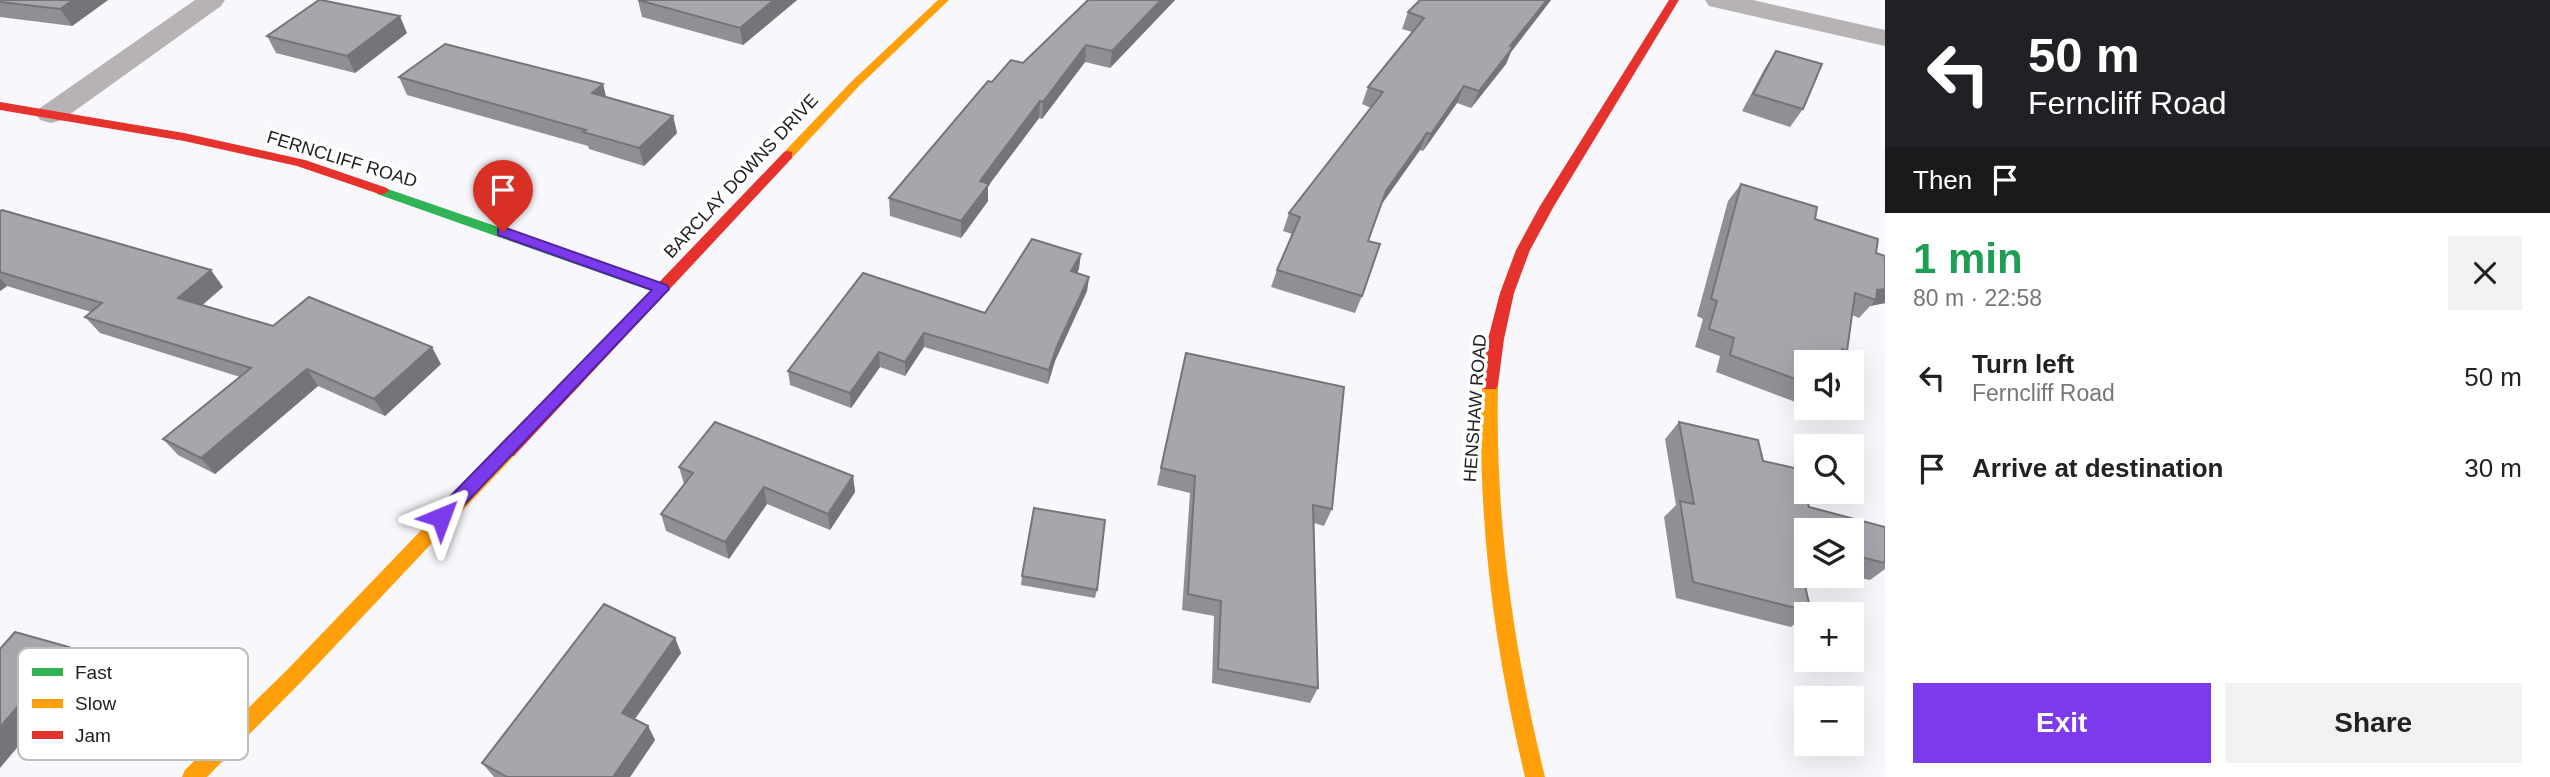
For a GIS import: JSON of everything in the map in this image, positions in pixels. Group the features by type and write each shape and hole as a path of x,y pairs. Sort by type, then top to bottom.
{"street":[{"path":"51,114 212,0"},
{"name":"BARCLAY DOWNS DRIVE","path":"248,722 855,84 944,0"},
{"name":"HENSHAW ROAD","path":"1535,777 1514,686 1487,481 1492,386 1500,323 1510,285 1537,221 1674,0"},
{"path":"1718,0 1885,38"},
{"name":"FERNCLIFF ROAD","path":"0,106 218,144 309,166 662,289"},
{"name":"BARCLAY DOWNS DRIVE","path":"192,777 209,760"}],"building":[{"path":"0,0 73,0 60,9"},
{"path":"319,0 400,16 347,56 267,36"},
{"path":"638,0 774,0 740,28"},
{"path":"1088,0 1161,0 1112,51 1086,45 980,181 989,184 961,221 889,198 988,81 992,82 1011,60 1023,63"},
{"path":"1420,0 1547,0 1510,46 1513,47 1479,91 1464,86 1431,134 1427,133 1386,191 1368,241 1380,244 1362,296 1277,270 1300,217 1289,213 1383,92 1368,87 1424,18 1408,12"},
{"path":"445,44 603,84 592,93 673,116 639,148 583,132 586,130 399,77"},
{"path":"1776,51 1822,64 1803,109 1753,94"},
{"path":"1741,184 1817,207 1815,219 1878,239 1876,253 1885,256 1885,289 1877,290 1876,300 1855,293 1847,350 1794,350 1794,379 1730,355 1734,338 1709,329 1717,301 1711,299"},
{"path":"2,210 211,270 178,298 273,326 309,297 432,347 374,399 307,369 201,458 163,439 251,368 85,317 102,303 0,272"},
{"path":"1032,239 1081,254 1071,271 1089,277 1057,346 1049,370 924,333 905,362 879,352 850,393 788,371 863,273 985,313"},
{"path":"1186,353 1344,387 1332,509 1313,505 1318,688 1218,669 1221,601 1188,594 1195,476 1161,468"},
{"path":"715,422 853,476 828,514 764,487 725,542 661,514 693,473 679,467"},
{"path":"1679,422 1758,440 1763,461 1794,468 1794,504 1808,504 1809,507 1851,518 1794,518 1794,588 1806,588 1809,602 1794,602 1794,608 1693,582 1680,501 1694,504"},
{"path":"1034,508 1105,520 1097,590 1022,576"},
{"path":"1864,521 1885,527 1885,563 1864,558"},
{"path":"604,604 675,638 622,713 648,726 613,777 507,777 482,763"},
{"path":"15,632 69,647 18,648 18,706 0,727 0,649"}],"traffic: fast":[{"path":"382,191 662,289"}],"traffic: slow":[{"path":"788,155 855,84 944,0"},
{"path":"1490,385 1489,484 1492,533 1504,632 1535,777"},
{"path":"248,722 508,451"},
{"path":"192,777 209,760"}],"traffic: jam":[{"path":"1490,385 1496,339 1507,293 1523,250 1547,206 1674,0"},
{"path":"0,106 184,137 300,163 382,191"},
{"path":"508,451 788,155"}],"route":[{"path":"441,517 662,289 503,232"}]}
